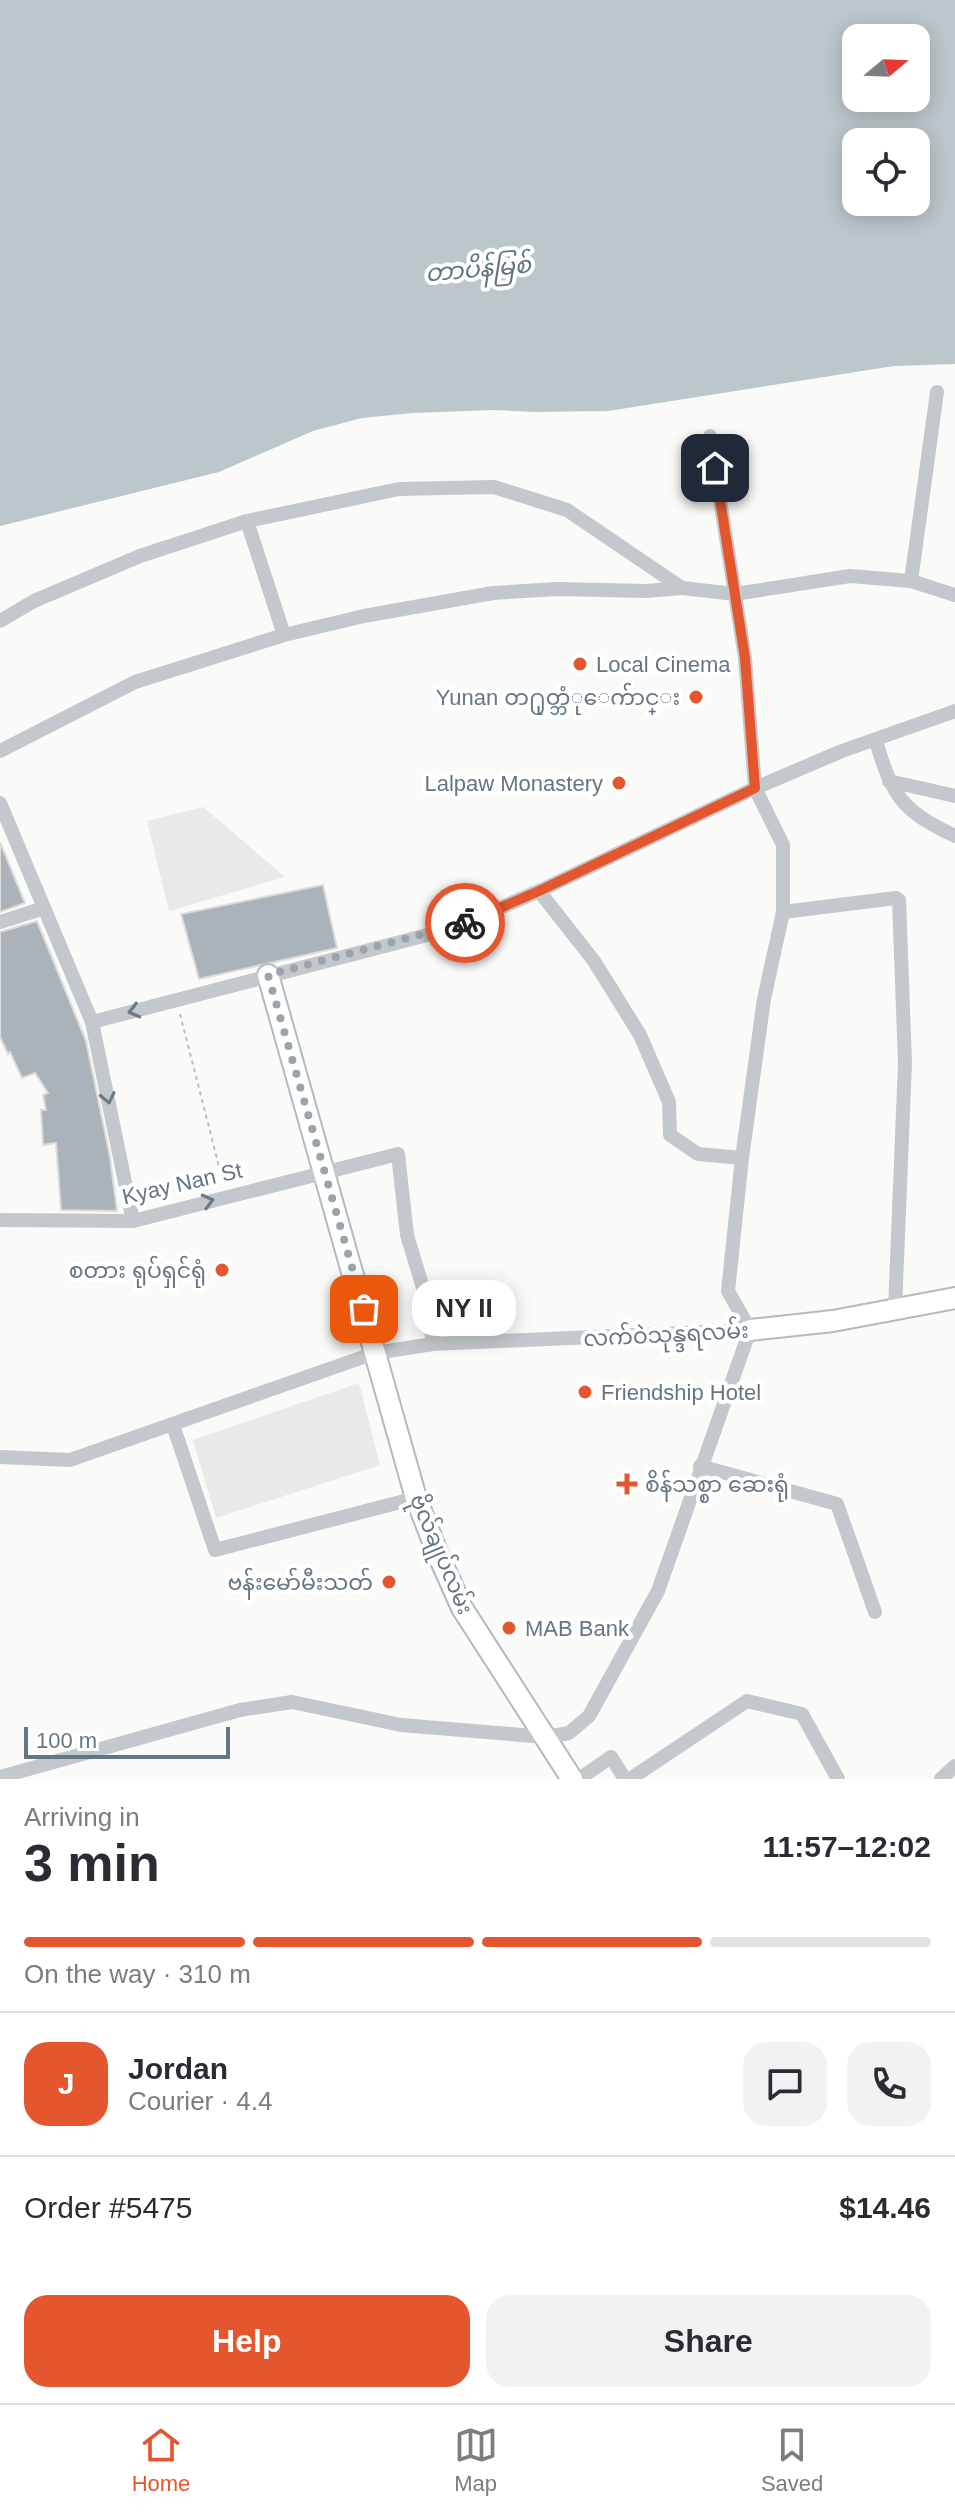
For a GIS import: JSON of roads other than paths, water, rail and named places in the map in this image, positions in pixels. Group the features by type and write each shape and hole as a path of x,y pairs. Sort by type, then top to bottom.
{"street":[{"path":"911,581 937,392"},
{"path":"0,1777 240,1710 292,1702 401,1725 546,1737 569,1733 589,1716 658,1591 750,1330 728,1291 764,999 783,912 783,845 755,788 745,658 710,436"},
{"path":"0,621 34,601 140,556 247,521 399,489 494,487 567,510 682,588"},
{"path":"247,521 284,635"},
{"path":"0,751 135,682 284,635 364,616 493,593 682,588 735,594 850,576 911,581 955,595"},
{"path":"92,1022 454,928 755,788 842,751 955,711"},
{"path":"876,741 892,790 906,806 937,828 955,836"},
{"path":"889,781 955,796"},
{"path":"0,803 92,1022 133,1221"},
{"path":"539,891 594,961 640,1035 669,1102 670,1135 698,1154 742,1158"},
{"path":"783,912 899,900 905,1063 895,1309"},
{"path":"0,922 44,908"},
{"path":"268,975 325,1172"},
{"name":"Kyay Nan St","path":"0,1220 133,1221 398,1154 407,1235 427,1301 433,1344"},
{"name":"ဗိုလ်ချုပ်လမ်း","path":"325,1172 416,1498 437,1552 462,1608 572,1779"},
{"name":"လက်ဝဲသုန္ဒရလမ်း","path":"0,1457 70,1460 375,1353 433,1344 750,1330 833,1321 955,1298"},
{"path":"173,1425 215,1550 416,1498"},
{"path":"700,1466 837,1504 875,1612"},
{"path":"579,1779 611,1757 628,1779 747,1701 802,1714 838,1779"},
{"path":"941,1779 955,1766"}],"water":[{"name":"တာပိန်မြစ်","path":"0,0 955,0 955,364 894,366 608,411 495,410 362,418 313,431 219,472 0,526"}],"place":[{"name":"Local Cinema","path":"580,664"},
{"name":"Yunan တ႐ုတ္ဘံုေက်ာင္း","path":"696,697"},
{"name":"Lalpaw Monastery","path":"619,783"},
{"name":"စတား ရုပ်ရှင်ရုံ","path":"222,1270"},
{"name":"NY II","path":"364,1309"},
{"name":"Friendship Hotel","path":"585,1392"},
{"name":"စိန်သစ္စာ ဆေးရုံ","path":"627,1484"},
{"name":"ဗန်းမော်မီးသတ်","path":"389,1582"},
{"name":"MAB Bank","path":"509,1628"}]}
